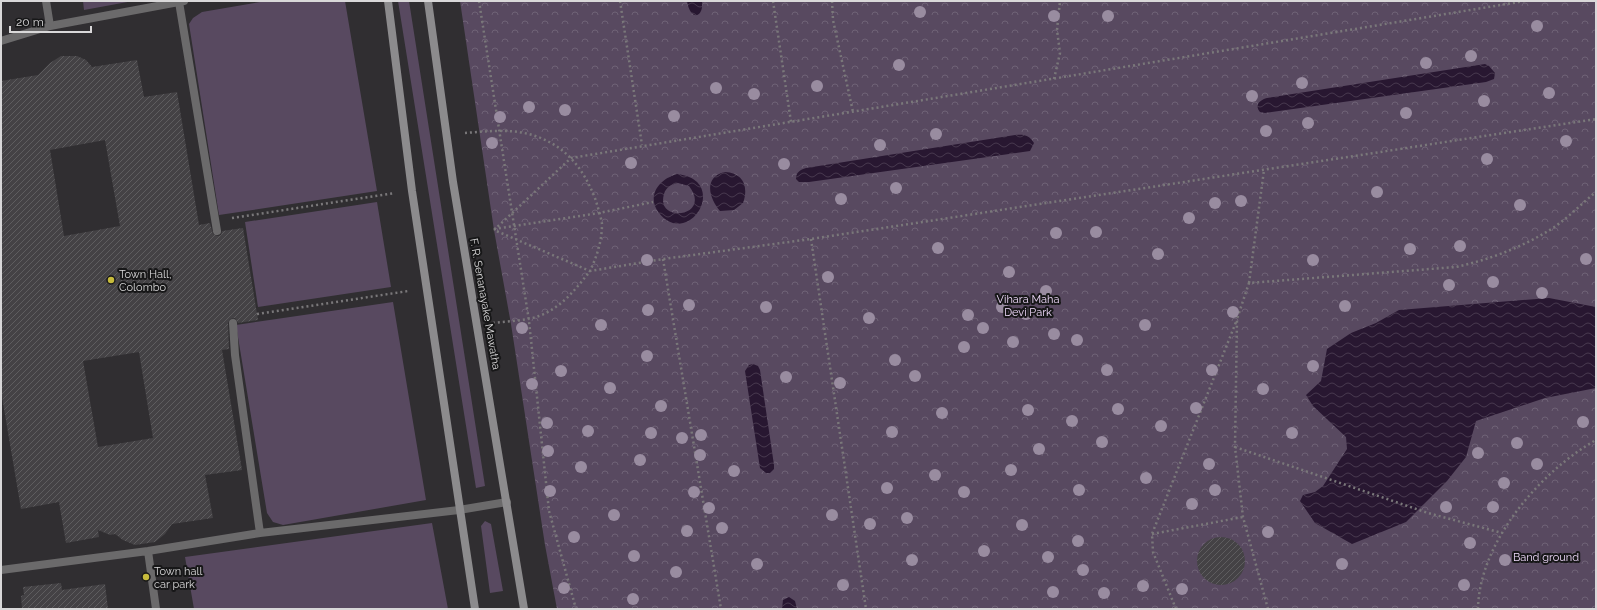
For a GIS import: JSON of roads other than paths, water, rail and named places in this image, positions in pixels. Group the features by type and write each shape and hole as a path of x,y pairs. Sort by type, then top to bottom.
{"main road":[{"path":"388,1 412,191 475,609"},
{"name":"F. R. Senanayake Mawatha","path":"428,1 477,326 524,609"}],"lane":[{"path":"46,1 50,26"},
{"path":"1,41 50,26 182,2 217,231"},
{"path":"233,323 235,355 260,534"},
{"path":"1,570 148,551 260,534 460,510 507,502"},
{"path":"148,551 156,609"}],"water":[{"path":"687,1 702,1 702,7 699,14 694,15 691,12"},
{"path":"1485,64 1495,73 1494,79 1486,82 1265,113 1260,112 1258,109 1260,101 1267,98"},
{"path":"1015,135 1024,135 1030,138 1034,143 1030,151 809,182 799,182 796,179 799,172 806,168"},
{"path":"725,172 736,175 740,178 745,186 745,197 743,203 734,210 720,211 713,200 710,188 713,178"},
{"path":"677,174 693,179 701,188 703,199 700,210 692,219 682,223 671,222 659,213 655,207 654,195 656,189 671,176","holes":["678,183 689,186 694,196 694,205 689,210 682,213 674,213 667,210 663,204 664,194 668,188 671,185"]},
{"path":"1549,298 1596,307 1596,388 1545,398 1476,421 1466,457 1447,481 1406,522 1352,544 1315,523 1300,501 1303,495 1315,492 1323,486 1347,449 1346,437 1313,406 1306,395 1321,381 1327,349 1351,333 1376,323 1399,310"},
{"path":"753,364 758,366 760,370 774,465 774,469 770,473 766,473 760,468 745,371 749,365"},
{"path":"789,597 795,601 797,609 782,609 783,600"}],"place":[{"name":"Town Hall, Colombo","path":"111,280"},
{"name":"Town hall car park","path":"146,577"}],"park label":[{"name":"Vihara Maha Devi Park","path":"1028,305"},
{"name":"Band ground","path":"1546,557"}]}
